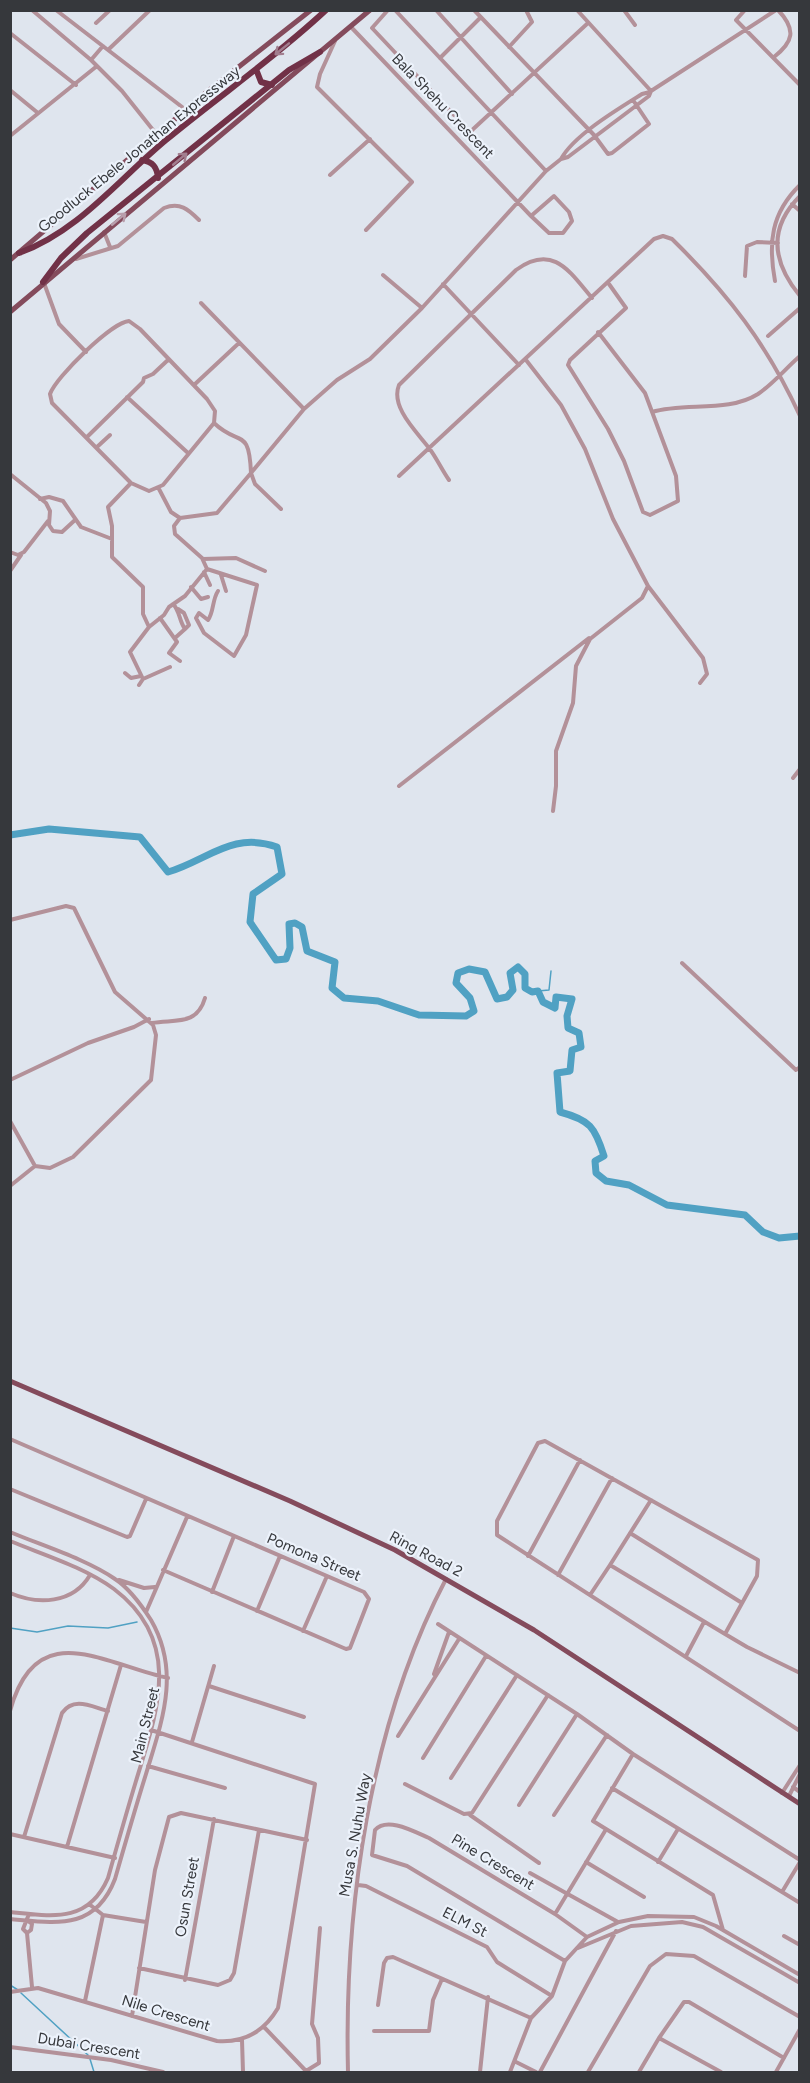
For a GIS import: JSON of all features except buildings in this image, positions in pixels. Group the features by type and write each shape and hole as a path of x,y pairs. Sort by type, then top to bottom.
{"highway":[{"name":"Goodluck Ebele Jonathan Expressway","path":"19,253 51,240 142,160 326,10"},
{"path":"44,282 61,258 87,233 273,85 289,69 321,52"},
{"path":"256,69 261,82 273,85"},
{"path":"142,160 153,164 158,178"}],"main road":[{"name":"Goodluck Ebele Jonathan Expressway","path":"10,260 186,110 311,10"},
{"path":"10,312 370,10"},
{"name":"Ring Road 2","path":"10,1381 355,1530 446,1578 534,1630 800,1804"}],"street":[{"path":"32,10 91,60 122,91 158,135"},
{"path":"56,10 186,110"},
{"path":"96,23 110,10"},
{"path":"109,49 150,10"},
{"path":"388,10 372,28 467,131 472,130 588,23"},
{"path":"395,10 546,171"},
{"path":"436,10 512,94"},
{"path":"474,10 594,135 606,152 612,153 649,124 633,100"},
{"path":"509,47 532,22 526,10"},
{"path":"577,10 651,92"},
{"path":"624,10 636,25"},
{"path":"745,10 736,20 800,85"},
{"path":"561,159 568,157 651,92 777,10 788,22 790,37 786,48 774,57"},
{"path":"440,58 480,18"},
{"name":"Bala Shehu Crescent","path":"351,27 531,216 549,233 556,235 566,231 572,221 566,208 554,196 531,216"},
{"path":"10,33 76,85"},
{"path":"335,41 320,74 317,87 412,183 366,230"},
{"path":"91,60 103,46"},
{"path":"10,136 97,66"},
{"path":"10,90 38,112"},
{"path":"159,489 171,512 180,518 218,513 304,409 337,380 370,359 422,308 568,149 633,100 645,92 651,92"},
{"path":"330,175 370,140"},
{"path":"775,281 770,243 780,208 800,185"},
{"path":"800,196 782,218 778,243 783,273 800,296"},
{"path":"792,204 800,211"},
{"path":"72,259 82,258 126,240 164,208 172,205 184,207 199,220"},
{"path":"104,232 110,247"},
{"path":"399,476 609,284 654,239 668,236 711,277 732,301 780,374 800,416"},
{"path":"745,276 747,246 757,242 778,243"},
{"path":"449,480 430,449 410,426 397,388 516,270 540,260 560,263 592,298"},
{"path":"383,275 422,308"},
{"path":"44,282 59,324 86,352"},
{"path":"443,284 519,364"},
{"path":"598,332 638,382 652,412 676,477 679,498 675,503 647,516 608,429 568,365 598,332 626,308 609,284"},
{"path":"201,303 304,409"},
{"path":"768,336 800,308"},
{"path":"127,321 140,329 194,385 215,411 214,423 197,447 188,453 159,489 149,491 131,483 52,403 50,397 58,380 86,352 120,323 127,321"},
{"path":"194,385 239,343"},
{"path":"652,412 671,406 700,405 750,398 800,356"},
{"path":"87,437 144,378 153,374 169,359"},
{"path":"526,360 561,405 585,449 608,507 648,586 703,658 707,670 700,682"},
{"path":"127,397 188,453"},
{"path":"214,423 226,432 245,440 255,484 281,509"},
{"path":"97,447 110,435"},
{"path":"10,474 49,507 50,527 57,532 62,532 75,520"},
{"path":"131,483 108,507 112,557 143,587 143,614 149,627"},
{"path":"40,499 49,497 63,501 81,527 112,539"},
{"path":"180,518 174,526 175,534 203,559 210,585"},
{"path":"10,571 48,520"},
{"path":"10,552 22,554"},
{"path":"203,559 236,558 265,571"},
{"path":"205,570 257,585 246,635 234,656 204,633 196,618 200,613 208,620 211,617 212,599 218,591"},
{"path":"139,685 142,677 130,652 149,627 205,570"},
{"path":"220,575 226,591"},
{"path":"191,586 201,599 208,597"},
{"path":"399,786 642,598 648,586"},
{"path":"173,604 184,613 189,625 175,638"},
{"path":"160,618 177,642 169,652 180,661"},
{"path":"553,811 556,751 571,711 576,666 594,634"},
{"path":"125,673 131,678 142,677 170,667"},
{"path":"793,778 800,770"},
{"path":"10,920 66,906 74,908 116,992 123,1002 153,1023 156,1035 150,1080 73,1157 59,1167 35,1166 10,1121"},
{"path":"682,963 796,1070 800,1067"},
{"path":"153,1023 179,1022 191,1018 201,1009 206,998"},
{"path":"10,1080 88,1043 134,1027 149,1019"},
{"path":"10,1186 35,1166"},
{"name":"Pomona Street","path":"10,1439 364,1592 369,1597 350,1648 342,1649 163,1570"},
{"path":"725,1634 757,1576 758,1560 545,1441 538,1443 495,1528 500,1538 800,1731"},
{"path":"528,1556 580,1460"},
{"path":"558,1575 612,1478"},
{"path":"10,1489 127,1537 130,1536 146,1498"},
{"path":"590,1595 651,1500"},
{"path":"142,1617 187,1517"},
{"name":"Main Street","path":"10,1532 116,1580 146,1612 161,1641 168,1678 159,1733 111,1888 96,1910"},
{"path":"630,1533 742,1603"},
{"path":"212,1592 234,1536"},
{"name":"Main Street","path":"10,1540 90,1575 114,1590 142,1617 155,1646 161,1677 152,1730 105,1885 89,1904"},
{"path":"257,1611 280,1556"},
{"path":"610,1565 747,1647 800,1673"},
{"path":"10,1593 30,1599 63,1598 79,1590 90,1575"},
{"path":"303,1631 327,1576"},
{"name":"Musa S. Nuhu Way","path":"348,2073 346,2007 357,1885 372,1791 420,1633 446,1578"},
{"path":"116,1580 144,1588 156,1587"},
{"path":"136,1610 150,1599"},
{"path":"686,1656 704,1622"},
{"path":"438,1624 577,1714 633,1754 800,1861 782,1892"},
{"path":"432,1682 449,1632"},
{"path":"398,1736 459,1639"},
{"path":"10,1711 12,1701 26,1674 38,1663 52,1656 66,1653 84,1654 168,1678"},
{"path":"423,1758 486,1656"},
{"path":"67,1847 121,1665"},
{"path":"192,1742 214,1666"},
{"path":"451,1778 517,1675"},
{"path":"209,1686 304,1717"},
{"path":"469,1815 477,1808 548,1695"},
{"path":"24,1837 62,1713 70,1704 78,1703 108,1711"},
{"path":"519,1805 577,1714"},
{"path":"152,1730 312,1781 316,1788 278,2008 264,2027 242,2040 243,2073"},
{"path":"554,1815 607,1735"},
{"path":"633,1754 592,1819 605,1831 713,1895 718,1902 723,1930"},
{"path":"782,1792 800,1765"},
{"path":"148,1766 225,1788"},
{"path":"788,1797 800,1774"},
{"path":"405,1784 469,1815 539,1863"},
{"path":"793,1787 800,1792"},
{"path":"612,1788 800,1903"},
{"path":"132,2016 146,1922 166,1821 174,1814 181,1813 307,1840"},
{"name":"Osun Street","path":"185,1980 214,1819"},
{"name":"Pine Crescent","path":"565,1961 407,1866 372,1855 375,1830 379,1825 407,1828 429,1838 555,1914 586,1937"},
{"path":"658,1862 678,1829"},
{"path":"139,1968 185,1980 218,1985 230,1980 234,1973 259,1830"},
{"path":"555,1914 605,1831"},
{"path":"10,1834 120,1860"},
{"path":"586,1862 644,1897"},
{"path":"530,1873 619,1922"},
{"name":"ELM St","path":"357,1885 366,1886 488,1947 496,1962 552,1996"},
{"path":"10,1912 65,1915 80,1911 89,1904 103,1915 146,1922"},
{"path":"10,1919 69,1922 96,1910"},
{"path":"10,1992 32,1987 27,1933 23,1929 29,1914"},
{"path":"510,2073 531,2018 552,1996 565,1961 586,1937 619,1922 668,1914 706,1920 800,1975"},
{"path":"84,2001 103,1915"},
{"path":"703,1927 706,1920"},
{"path":"575,1949 617,1930 669,1921 703,1927 800,1983"},
{"path":"516,2062 538,2073 617,1930 619,1922"},
{"path":"264,2027 306,2071 319,2063 318,2035 312,2024 320,1928"},
{"path":"784,1936 800,1945"},
{"path":"588,2073 650,1966 656,1958 666,1954 694,1956 800,2017"},
{"path":"378,2006 384,1963 389,1957 488,1997 531,2018"},
{"path":"780,1972 784,1966"},
{"path":"374,2031 429,2031 433,2000 442,1979"},
{"name":"Nile Crescent","path":"32,1987 217,2041 242,2040"},
{"path":"480,2073 488,1997"},
{"path":"639,2073 681,2004 689,2002 784,2058"},
{"path":"776,2073 800,2029"},
{"path":"659,2038 720,2073"},
{"name":"Dubai Crescent","path":"10,2047 111,2060 163,2073"}],"waterway":[{"path":"10,835 49,829 140,837 168,872 233,845 247,842 277,847 282,874 253,894 250,922 276,960 286,959 290,948 289,924 295,923 302,927 307,951 335,962 332,988 344,998 378,1001 419,1015 466,1016 474,1011 470,998 456,983 458,973 469,969 485,972 497,999 507,997 513,990 510,973 518,967 525,974 525,988 532,992 538,991 543,1002 555,1008 556,997 572,999 567,1016 568,1028 579,1033 581,1047 572,1050 570,1071 557,1073 560,1112 578,1118 594,1131 604,1156 595,1161 596,1173 606,1181 629,1185 667,1205 745,1215 763,1232 779,1238 800,1236"},
{"path":"538,991 549,990 551,971"},
{"path":"10,1628 37,1632 68,1626 108,1628 137,1622"},
{"path":"10,1985 18,1990"},
{"path":"21,1993 88,2055"},
{"path":"90,2059 94,2072"}]}
